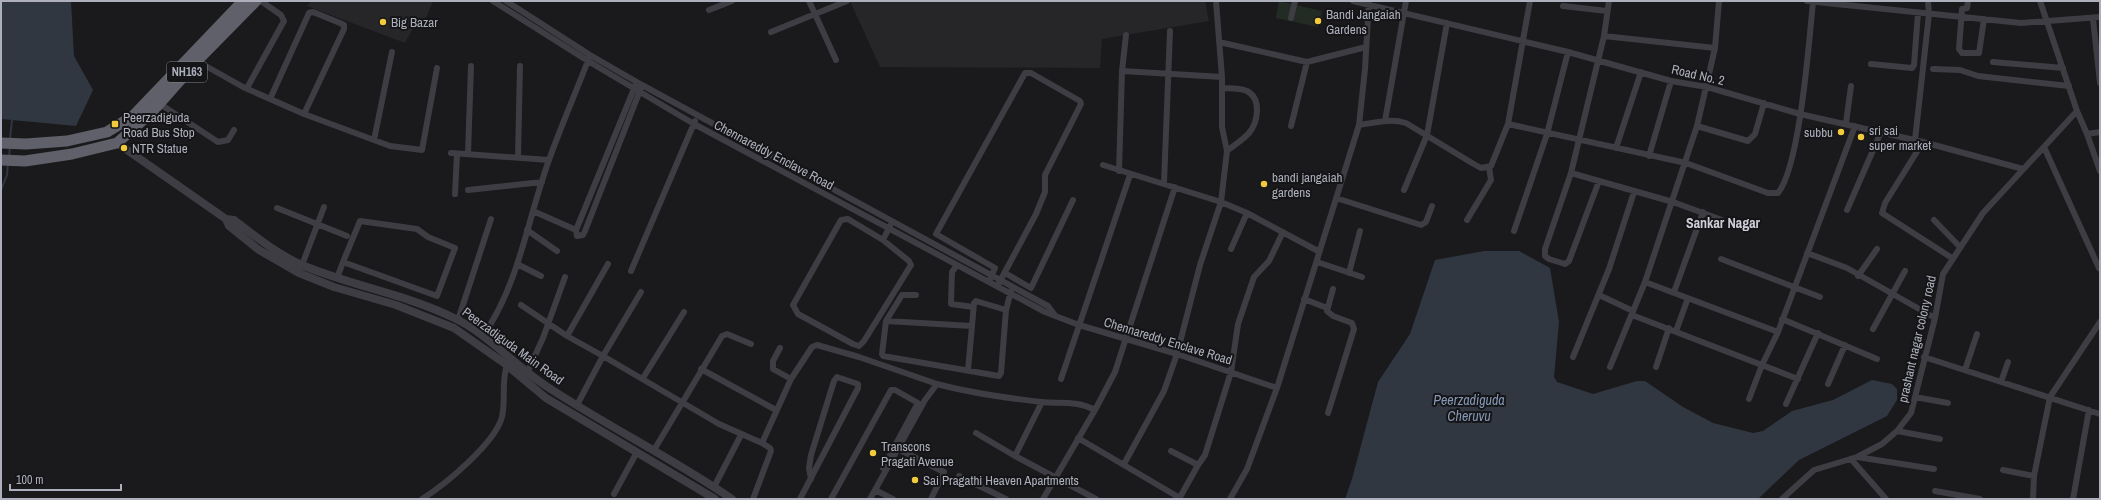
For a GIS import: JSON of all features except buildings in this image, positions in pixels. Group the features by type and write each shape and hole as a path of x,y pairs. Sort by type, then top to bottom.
{"highway":[{"name":"NH163","path":"1,142 26,144 67,141 107,132 133,116 243,1"},
{"name":"NH163","path":"1,160 26,161 72,154 118,143 132,132 160,104 197,61 256,1"}],"street":[{"path":"247,88 284,21 281,14 261,1"},
{"name":"Chennareddy Enclave Road","path":"492,1 638,86 697,116 892,222 957,265 990,278"},
{"name":"Chennareddy Enclave Road","path":"506,1 589,58"},
{"path":"709,10 732,1"},
{"path":"809,1 836,60"},
{"path":"771,32 847,1"},
{"path":"1124,464 1164,391 1178,354 1200,265 1220,202 1227,150 1222,127 1222,77 1216,1"},
{"path":"1291,18 1295,1"},
{"name":"Road No. 2","path":"1353,1 1368,3 1568,52 1671,81 1707,87 1800,114 1846,123 1915,140 2023,169"},
{"path":"1385,121 1406,1"},
{"path":"1359,125 1385,121 1398,121 1406,123 1481,168 1489,167 1494,163 1508,124 1530,1"},
{"path":"1599,182 1569,261 1565,264 1546,257 1545,249 1571,173 1579,140 1604,36 1608,1"},
{"path":"1610,367 1645,282 1686,163 1707,87 1715,48 1719,1"},
{"path":"1508,124 1547,134 1686,163 1768,193 1778,193 1784,182 1792,154 1800,114 1810,1 2021,23 2046,23 2097,18 2100,83"},
{"path":"1915,140 1924,48 1929,14 1928,1"},
{"path":"1968,1 1967,8 1962,9 1961,16 1959,49 1962,53 1979,54 1984,19"},
{"path":"2040,1 2046,23 2077,111 2100,171"},
{"path":"1230,499 1247,468 1277,388 1317,262 1318,251 1359,125 1366,47 1368,3"},
{"path":"1563,6 1607,11"},
{"path":"270,99 310,13 313,12 340,23 344,25 344,29 304,114"},
{"path":"1871,64 1912,68 1914,65 1918,13"},
{"path":"1404,190 1427,135 1447,23"},
{"path":"1164,183 1170,31"},
{"path":"1119,170 1122,71 1126,35"},
{"path":"1604,36 1715,48"},
{"path":"1219,42 1307,62 1366,47"},
{"path":"1915,46 1924,48"},
{"path":"374,140 392,52"},
{"path":"1514,231 1547,134 1568,52"},
{"path":"483,336 502,306 517,264 549,160 589,58"},
{"path":"197,61 247,88 304,114 390,146 422,150 437,68"},
{"path":"1291,126 1307,62"},
{"path":"1993,62 2063,68"},
{"path":"468,154 471,66"},
{"path":"518,157 520,66"},
{"path":"1933,69 1960,70 1978,76 2069,86"},
{"path":"1122,71 1222,77"},
{"path":"1616,148 1641,72"},
{"path":"990,278 995,268 936,234 1025,73 1031,73 1080,101 1081,104 1045,175 1045,192 1036,214 999,284"},
{"path":"1649,156 1671,81"},
{"path":"622,126 611,165 594,209 583,235 576,235 576,230 604,162 628,113 638,86"},
{"name":"Chennareddy Enclave Road","path":"638,86 694,124 889,229 925,244 999,284 1048,306 1054,314 1079,325 1178,354 1277,388"},
{"path":"1846,123 1851,86"},
{"path":"1222,88 1247,91 1255,99 1257,106 1257,116 1253,128 1248,134 1227,150"},
{"path":"1697,126 1748,141 1755,134 1764,103"},
{"path":"160,104 218,142 228,140 234,130"},
{"name":"prashant nagar colony road","path":"1782,499 1814,470 1854,458 1882,444 1897,431 1911,413 1935,318 1943,274 1952,258 1983,213 2077,111"},
{"path":"631,271 697,116"},
{"path":"1749,399 1762,365 1778,332 1855,126"},
{"path":"1847,210 1881,132"},
{"path":"2087,134 2100,132"},
{"path":"1923,142 1885,203 1882,213 1952,258"},
{"name":"Peerzadiguda Main Road","path":"118,143 216,213 226,219 234,220 278,253 303,265 337,278 406,297 458,320 483,336 506,362 546,398 715,499"},
{"path":"2044,147 2099,268"},
{"path":"455,194 454,153 549,160"},
{"path":"604,162 611,165"},
{"path":"1103,165 1130,175 1164,183 1220,202 1247,213 1318,251"},
{"path":"1467,220 1491,180 1489,167"},
{"path":"1571,173 1673,202 1722,220"},
{"path":"1061,379 1130,175"},
{"path":"468,190 542,182"},
{"path":"1043,499 1095,410 1115,372 1175,187"},
{"path":"592,191 600,194"},
{"path":"1573,357 1609,269 1634,192"},
{"path":"1336,198 1421,225 1426,222 1432,206"},
{"path":"1005,273 1031,288 1073,200"},
{"path":"586,206 594,209"},
{"path":"299,274 316,224 324,207"},
{"path":"277,208 347,236"},
{"path":"533,211 576,230"},
{"path":"1674,292 1703,212"},
{"path":"1231,249 1247,213"},
{"path":"582,215 590,218"},
{"name":"Peerzadiguda Main Road","path":"226,219 229,226 259,250 299,274 334,287 396,305 454,328 506,362 527,373 732,499"},
{"path":"458,320 491,219"},
{"path":"848,219 883,240 911,265 910,270 868,335 859,346 798,314 793,304 841,220 848,219"},
{"path":"1934,220 1960,247"},
{"path":"337,278 343,262 360,221 417,229 428,237 455,248 437,296 343,262"},
{"path":"883,240 892,222"},
{"path":"527,230 558,251"},
{"path":"1349,272 1360,230"},
{"path":"1078,438 1124,464 1180,499 1205,455 1231,372 1238,324 1254,277 1269,261 1282,232"},
{"path":"1858,276 1878,249"},
{"path":"1807,253 1847,268 1858,276 1935,318"},
{"path":"1721,259 1820,296"},
{"path":"1317,262 1362,277"},
{"path":"517,264 541,276"},
{"path":"567,336 608,264"},
{"path":"957,265 952,272 950,304 973,307"},
{"path":"1873,329 1905,271"},
{"path":"527,373 543,338 565,277"},
{"path":"1645,282 1778,332"},
{"path":"1328,413 1354,329 1354,325 1348,320 1329,314 1328,308 1333,289"},
{"path":"916,295 902,295 886,321 883,356 1000,375 1006,310 1011,290"},
{"path":"577,405 603,356 641,292"},
{"path":"1599,295 1633,313 1673,330 1798,379"},
{"path":"1656,367 1688,298"},
{"path":"1304,299 1328,308"},
{"path":"968,370 973,307 976,301 1006,310"},
{"path":"521,305 548,321 567,336 642,378 681,402 741,435 762,443 770,448 771,451 753,499"},
{"path":"642,378 684,312"},
{"path":"1782,319 1877,359"},
{"path":"886,321 972,326"},
{"path":"2033,499 2034,476 2050,397 2100,322"},
{"path":"2094,331 2100,334"},
{"path":"1786,404 1818,333"},
{"path":"654,450 681,402 722,336 724,334 751,344"},
{"path":"1965,370 1977,334"},
{"path":"762,443 791,379 812,347 817,345 859,356 937,384 1042,402 1084,404 1095,410"},
{"path":"1828,384 1845,345"},
{"path":"780,348 773,361 773,369 791,379"},
{"path":"1924,357 2100,414"},
{"path":"422,499 438,489 461,468 497,429 502,415 506,362"},
{"path":"2001,382 2008,362"},
{"path":"701,369 776,410"},
{"path":"800,499 811,479 858,388 858,384 848,379 837,378 834,381 811,456 809,468 811,479"},
{"path":"870,499 937,384"},
{"path":"831,499 891,390 895,390 918,403 866,499"},
{"path":"1915,397 1948,404"},
{"path":"1015,456 1042,402"},
{"path":"2073,499 2089,410"},
{"path":"1897,431 1940,439"},
{"path":"976,433 1092,498"},
{"path":"714,487 741,435"},
{"path":"898,449 944,472 931,499"},
{"path":"1171,451 1198,465"},
{"path":"614,494 637,452"},
{"path":"1854,458 1934,469"},
{"path":"1854,458 1886,499"},
{"path":"2003,470 2034,476"},
{"path":"959,476 1006,499"},
{"path":"875,490 893,499"},
{"path":"1935,491 1980,499"}],"shaded area":[{"name":"Big Bazar","path":"311,1 433,1 424,23 417,21 405,43 307,6"},
{"path":"850,1 1205,1 1209,21 1102,39 1100,68 880,67"},
{"path":"1279,1 1322,11 1318,27 1276,18"}],"water":[{"path":"1,1 71,1 74,56 93,90 76,126 1,119"},
{"name":"Peerzadiguda Cheruvu","path":"1484,251 1519,251 1550,268 1559,322 1554,377 1557,382 1593,394 1637,381 1645,381 1683,407 1713,423 1753,433 1763,431 1792,411 1833,400 1872,380 1892,384 1897,389 1897,400 1887,416 1799,460 1758,499 1345,499 1352,479 1378,382 1410,334 1435,260"}],"waterway":[{"path":"10,139 12,120"},
{"path":"9,157 10,147"},
{"path":"1,190 7,175 8,163"}],"place":[{"name":"Bandi Jangaiah Gardens","path":"1318,21"},
{"name":"Big Bazar","path":"383,22"},
{"name":"Peerzadiguda Road Bus Stop","path":"115,124"},
{"name":"subbu","path":"1841,132"},
{"name":"sri sai super market","path":"1861,137"},
{"name":"NTR Statue","path":"124,148"},
{"name":"bandi jangaiah gardens","path":"1264,184"},
{"name":"Transcons Pragati Avenue","path":"873,453"},
{"name":"Sai Pragathi Heaven Apartments","path":"915,480"}],"district":[{"name":"Sankar Nagar","path":"1723,223"}]}
